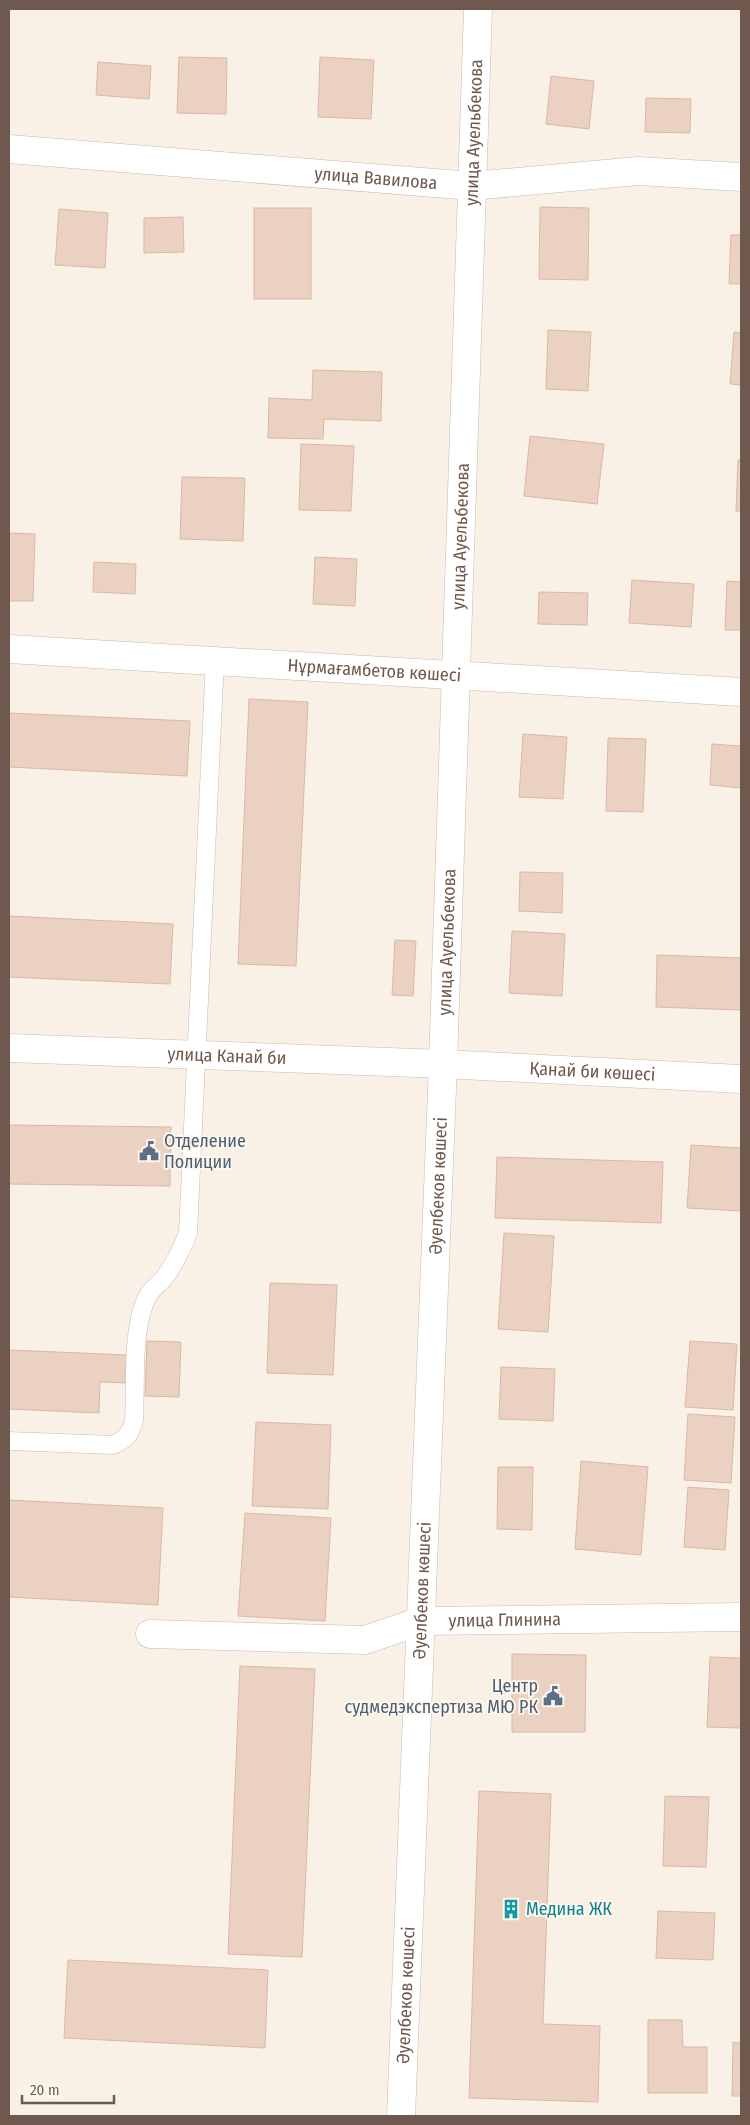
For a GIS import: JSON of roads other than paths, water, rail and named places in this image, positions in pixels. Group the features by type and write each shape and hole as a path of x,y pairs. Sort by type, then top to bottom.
{"street":[{"name":"улица Ауельбекова","path":"443,1064 478,9"},
{"name":"улица Вавилова","path":"9,149 472,186 638,172 741,177"},
{"name":"Нұрмағамбетов көшесі","path":"9,649 741,692"},
{"name":"улица Канай би","path":"9,1048 443,1064"},
{"name":"Қанай би көшесі","path":"443,1064 741,1079"},
{"name":"Әуелбеков көшесі","path":"401,2116 443,1064"},
{"name":"улица Глинина","path":"150,1634 364,1640 421,1621 741,1618"}],"lane":[{"path":"9,1441 113,1445 123,1441 131,1432 134,1420 138,1334 141,1313 150,1293 164,1278 182,1251 188,1233 198,1055 215,660"}],"place":[{"name":"Отделение Полиции","path":"149,1151"},
{"name":"Центр судмедэкспертиза МЮ РК","path":"553,1696"},
{"name":"Медина ЖК","path":"511,1909"}]}
